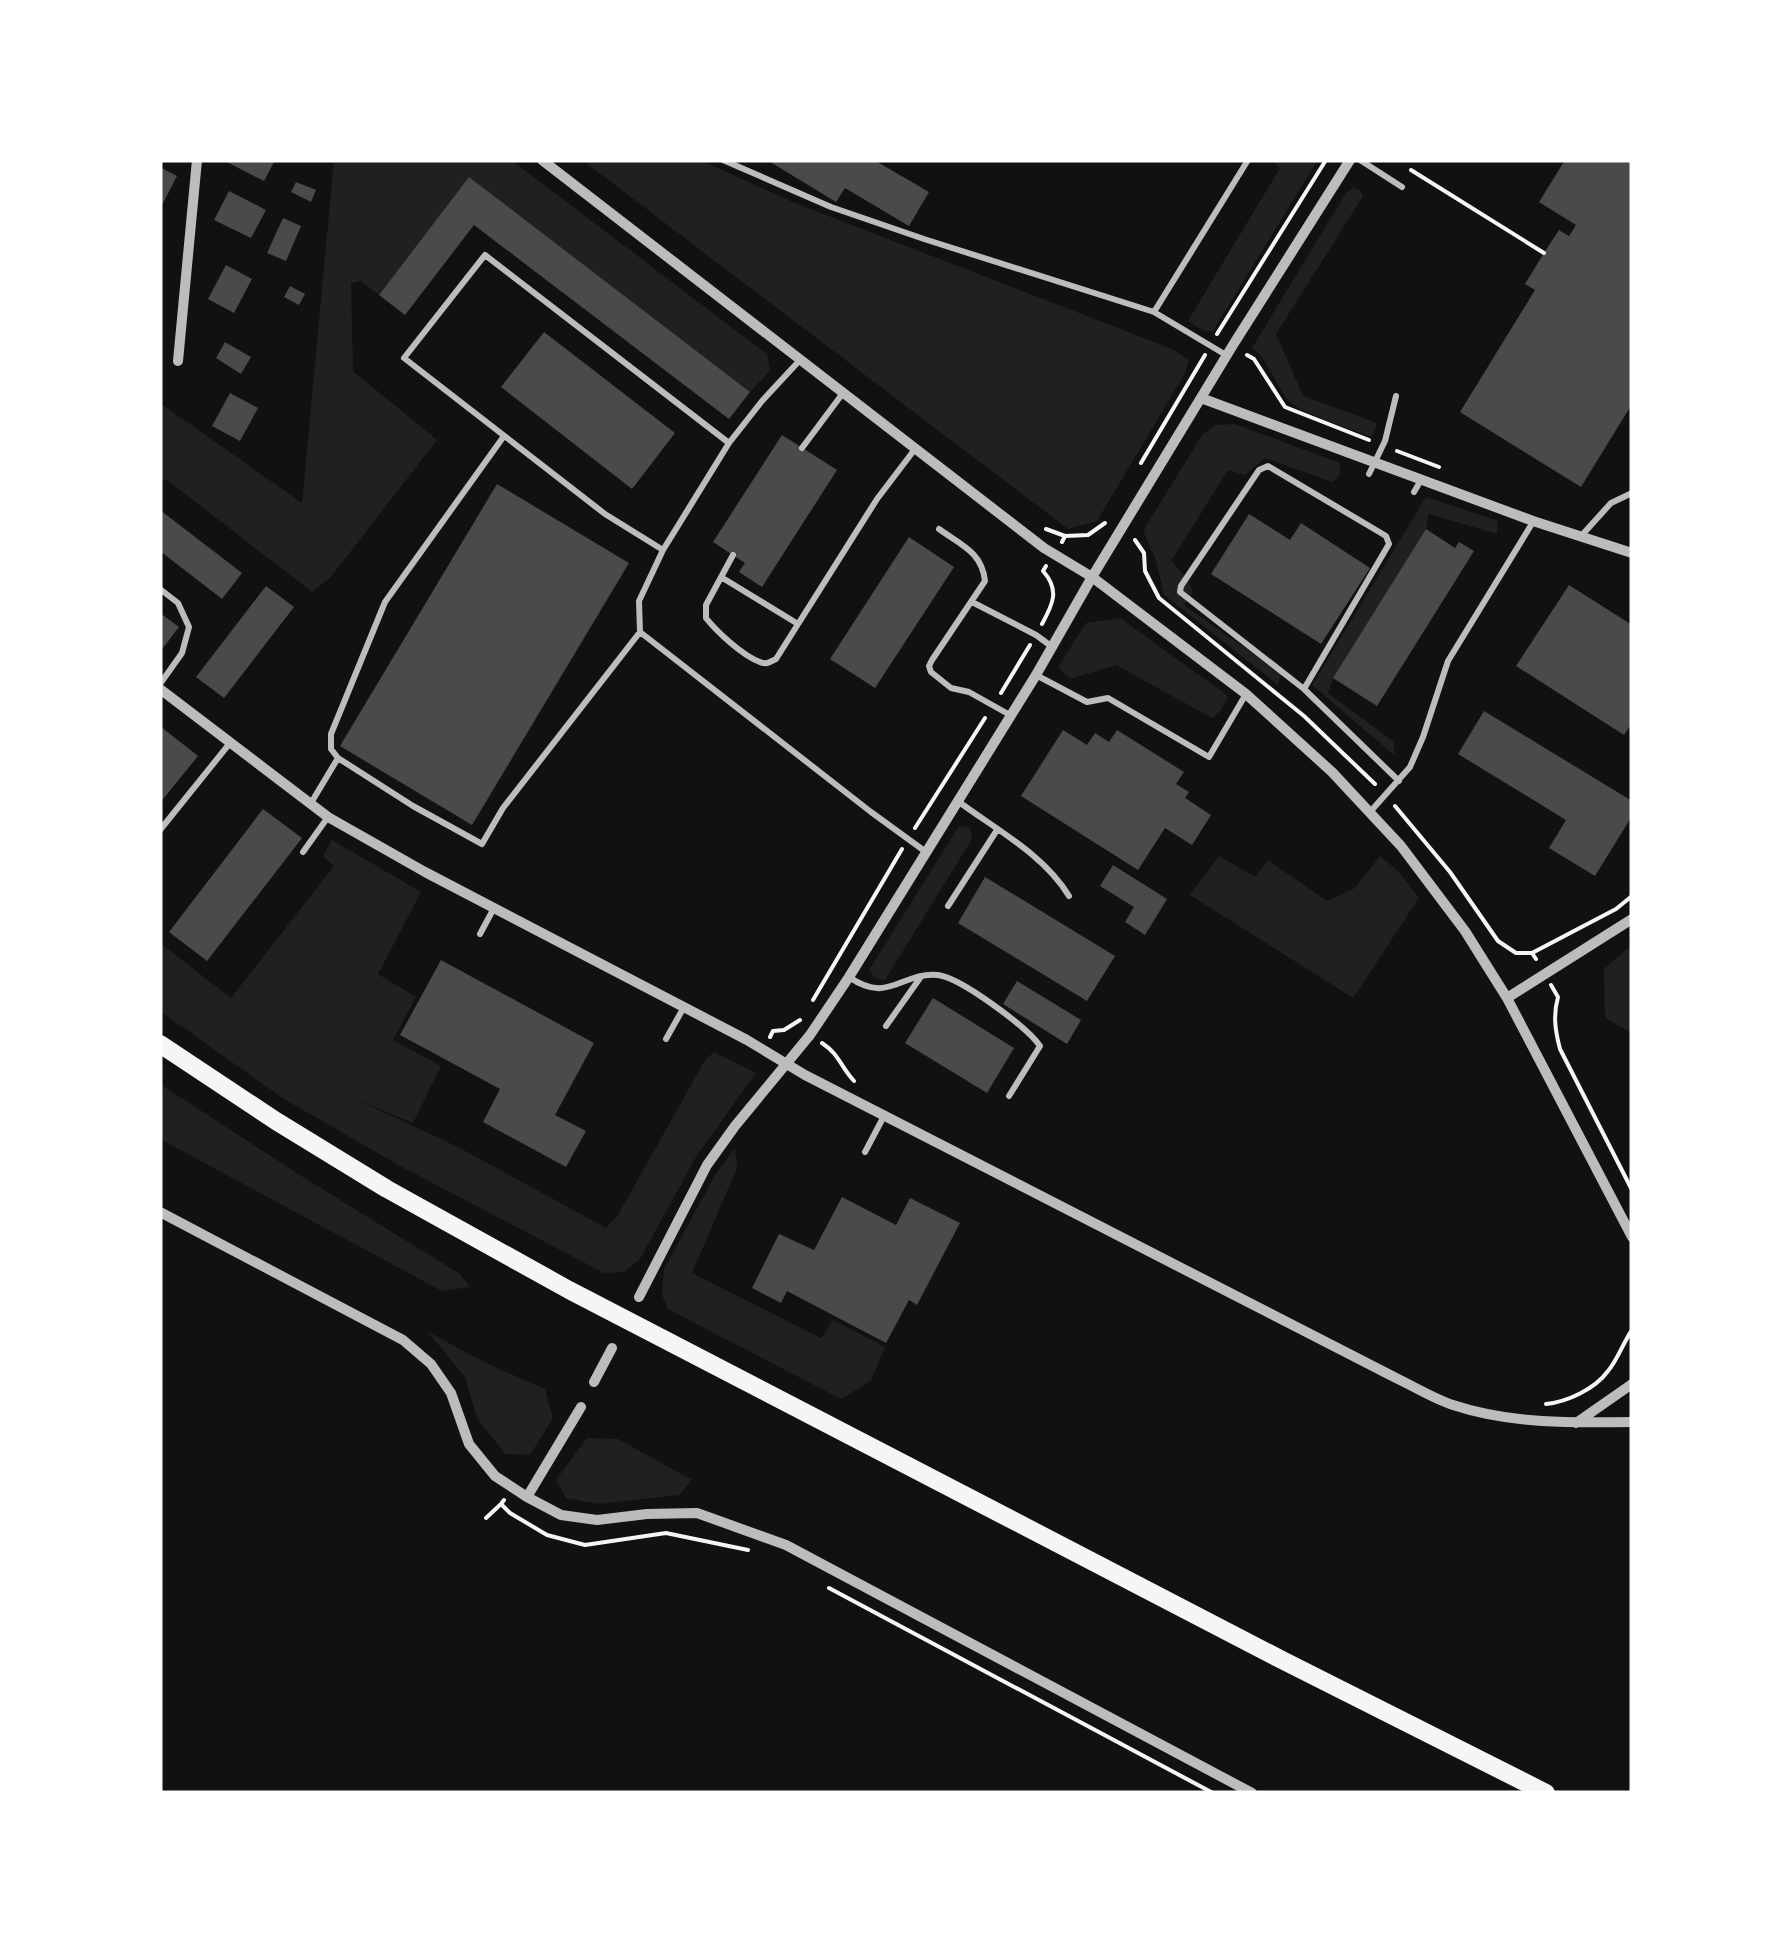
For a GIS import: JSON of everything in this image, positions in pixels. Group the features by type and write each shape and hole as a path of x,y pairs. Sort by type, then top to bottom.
{"main road":[{"path":"160,1044 388,1189 569,1290 1266,1652 1545,1791"}],"street":[{"path":"178,361 197,160"},
{"path":"542,160 1054,554 1092,577 1246,694 1332,772 1429,881 1464,931 1507,998 1632,1237"},
{"path":"640,1297 706,1165 810,1036 849,977 1347,161"},
{"path":"1201,398 1533,521 1632,552"},
{"path":"160,686 310,804 425,872 884,1116 1452,1405 1506,1416 1575,1423 1632,1422"},
{"path":"1507,998 1632,919"},
{"path":"160,1212 404,1340 431,1364 451,1393 469,1444 494,1476 527,1497 561,1514 596,1520 697,1512 786,1545 1252,1793"},
{"path":"594,1382 612,1348"},
{"path":"1575,1423 1632,1384"},
{"path":"527,1497 580,1407"}],"lane":[{"path":"723,160 831,206 941,245 1154,312 1211,345 1230,350"},
{"path":"1154,312 1248,160"},
{"path":"1360,160 1402,186"},
{"path":"663,550 604,514 404,358 484,254 730,443"},
{"path":"504,436 385,602 331,734 331,749 338,758 482,844 503,808 640,632 639,602 663,550 730,443 800,360"},
{"path":"802,448 842,392"},
{"path":"1369,474 1396,396"},
{"path":"734,555 706,604 706,618 721,636 761,663 770,662 776,659 877,499 915,448"},
{"path":"1304,689 1388,544 1386,536 1268,466 1259,470 1180,592 1304,689 1399,780"},
{"path":"1414,492 1421,480"},
{"path":"1582,536 1610,503 1632,493"},
{"path":"1370,812 1410,767 1448,661 1533,521"},
{"path":"939,529 982,562 985,581 932,660 930,672 952,688 968,692 1010,715"},
{"path":"721,577 798,624"},
{"path":"160,589 178,603 189,628 182,653 160,686"},
{"path":"972,602 1052,646"},
{"path":"640,632 926,852"},
{"path":"1036,675 1087,702 1108,698 1209,756 1246,694"},
{"path":"160,830 230,744"},
{"path":"310,804 338,758"},
{"path":"958,802 1038,859 1069,896"},
{"path":"302,852 328,816"},
{"path":"948,906 997,830"},
{"path":"480,934 494,908"},
{"path":"849,977 876,990 940,975 974,993 1032,1035 1040,1046 1008,1096"},
{"path":"886,1026 920,977"},
{"path":"666,1038 684,1007"},
{"path":"865,1152 884,1116"}],"path":[{"path":"1137,470 1326,160"},
{"path":"1411,170 1544,254"},
{"path":"1230,350 1254,359 1285,407 1450,472"},
{"path":"811,1003 1054,604 1055,593 1043,571 1066,536 1088,536 1107,519"},
{"path":"1532,953 1616,909 1632,896"},
{"path":"762,1050 773,1031 784,1030 801,1019"},
{"path":"810,1036 836,1052 856,1084"},
{"path":"1542,1404 1569,1399 1596,1382 1609,1371 1632,1330"},
{"path":"486,1518 512,1488"},
{"path":"501,1504 548,1536 586,1545 666,1533 748,1550"},
{"path":"829,1588 1213,1793"}],"shaded area":[{"path":"334,160 511,160 767,354 770,371 750,392 469,177 379,295 361,281 351,283 353,371 437,440 330,578 312,592 160,478 160,403 302,503"},
{"path":"582,160 700,160 795,203 1172,349 1189,360 1184,375 1097,521 1068,529"},
{"path":"1270,160 1316,163 1213,331 1204,331 1188,321 1280,168"},
{"path":"1352,188 1360,190 1363,196 1276,334 1303,396 1377,423 1372,437 1295,406 1252,348"},
{"path":"1235,424 1340,463 1340,475 1332,482 1265,458 1245,475 1228,470 1171,561 1187,578 1193,592 1184,605 1281,674 1278,685 1164,595 1156,560 1143,531 1202,435 1215,425"},
{"path":"1426,497 1498,521 1497,534 1429,514 1426,529 1333,678 1328,693 1393,741 1395,756 1312,685"},
{"path":"1120,618 1228,696 1221,710 1212,718 1116,665 1070,679 1058,667 1086,623"},
{"path":"959,826 970,828 972,839 885,980 875,978 869,970"},
{"path":"332,840 421,892 378,974 416,997 393,1040 441,1066 413,1123 349,1096 460,1148 606,1228 618,1215 705,1060 714,1052 756,1073 696,1157 640,1259 624,1272 604,1273 402,1167 284,1099 160,1011 160,943 231,998 334,866 323,856"},
{"path":"1219,856 1255,877 1268,860 1327,901 1355,888 1380,856 1399,872 1419,898 1353,998 1190,895"},
{"path":"1632,945 1632,1033 1605,1018 1604,969"},
{"path":"160,1084 460,1274 470,1287 442,1291 160,1139"},
{"path":"735,1148 737,1168 692,1273 821,1338 833,1320 885,1347 871,1381 841,1399 668,1309 662,1295 664,1269 715,1175"},
{"path":"428,1332 545,1389 553,1418 530,1455 505,1454 477,1418 465,1377"},
{"path":"587,1438 618,1439 692,1480 679,1495 598,1504 566,1498 556,1480"}],"building":[{"path":"223,160 275,160 264,181"},
{"path":"767,160 874,160 929,192 909,226 845,188 836,202"},
{"path":"1565,160 1632,160 1632,404 1581,487 1460,412 1535,290 1525,284 1544,253 1559,230 1569,236 1576,225 1539,202"},
{"path":"160,167 177,176 160,209"},
{"path":"469,177 750,392 729,419 474,225 405,315 379,295"},
{"path":"296,182 316,190 311,202 291,192"},
{"path":"229,191 266,210 251,238 214,220"},
{"path":"283,218 301,226 286,261 267,253"},
{"path":"226,265 252,279 234,313 208,299"},
{"path":"290,286 305,294 299,305 284,297"},
{"path":"544,332 675,433 632,489 501,387"},
{"path":"225,342 251,357 241,374 216,358"},
{"path":"230,393 258,408 240,441 212,426"},
{"path":"782,435 837,470 762,587 739,572 745,563 713,542"},
{"path":"497,484 629,563 472,825 340,746"},
{"path":"160,510 242,573 222,599 160,551"},
{"path":"1249,514 1290,540 1301,523 1370,568 1321,644 1211,574"},
{"path":"1426,529 1455,548 1459,542 1474,551 1377,706 1333,678"},
{"path":"909,537 954,567 875,688 830,659"},
{"path":"1569,585 1632,625 1632,723 1624,735 1516,666"},
{"path":"266,586 294,607 224,698 196,677"},
{"path":"160,613 179,627 163,648 160,646"},
{"path":"1484,711 1632,801 1632,816 1595,876 1549,848 1566,820 1458,754"},
{"path":"160,726 198,756 160,803"},
{"path":"1063,730 1087,745 1095,733 1109,742 1117,730 1184,772 1176,784 1189,792 1185,798 1211,815 1192,845 1165,828 1138,870 1021,796"},
{"path":"263,809 302,838 207,961 169,932"},
{"path":"1113,865 1167,899 1145,935 1125,922 1134,907 1100,886"},
{"path":"985,877 1115,956 1087,1001 958,923"},
{"path":"441,960 594,1043 555,1115 586,1131 566,1167 483,1122 500,1089 400,1035"},
{"path":"1017,981 1081,1020 1067,1044 1003,1004"},
{"path":"933,998 1014,1048 987,1093 905,1043"},
{"path":"842,1197 896,1225 910,1198 960,1223 917,1305 909,1300 886,1343 787,1291 781,1303 752,1288 779,1234 814,1250"}]}
